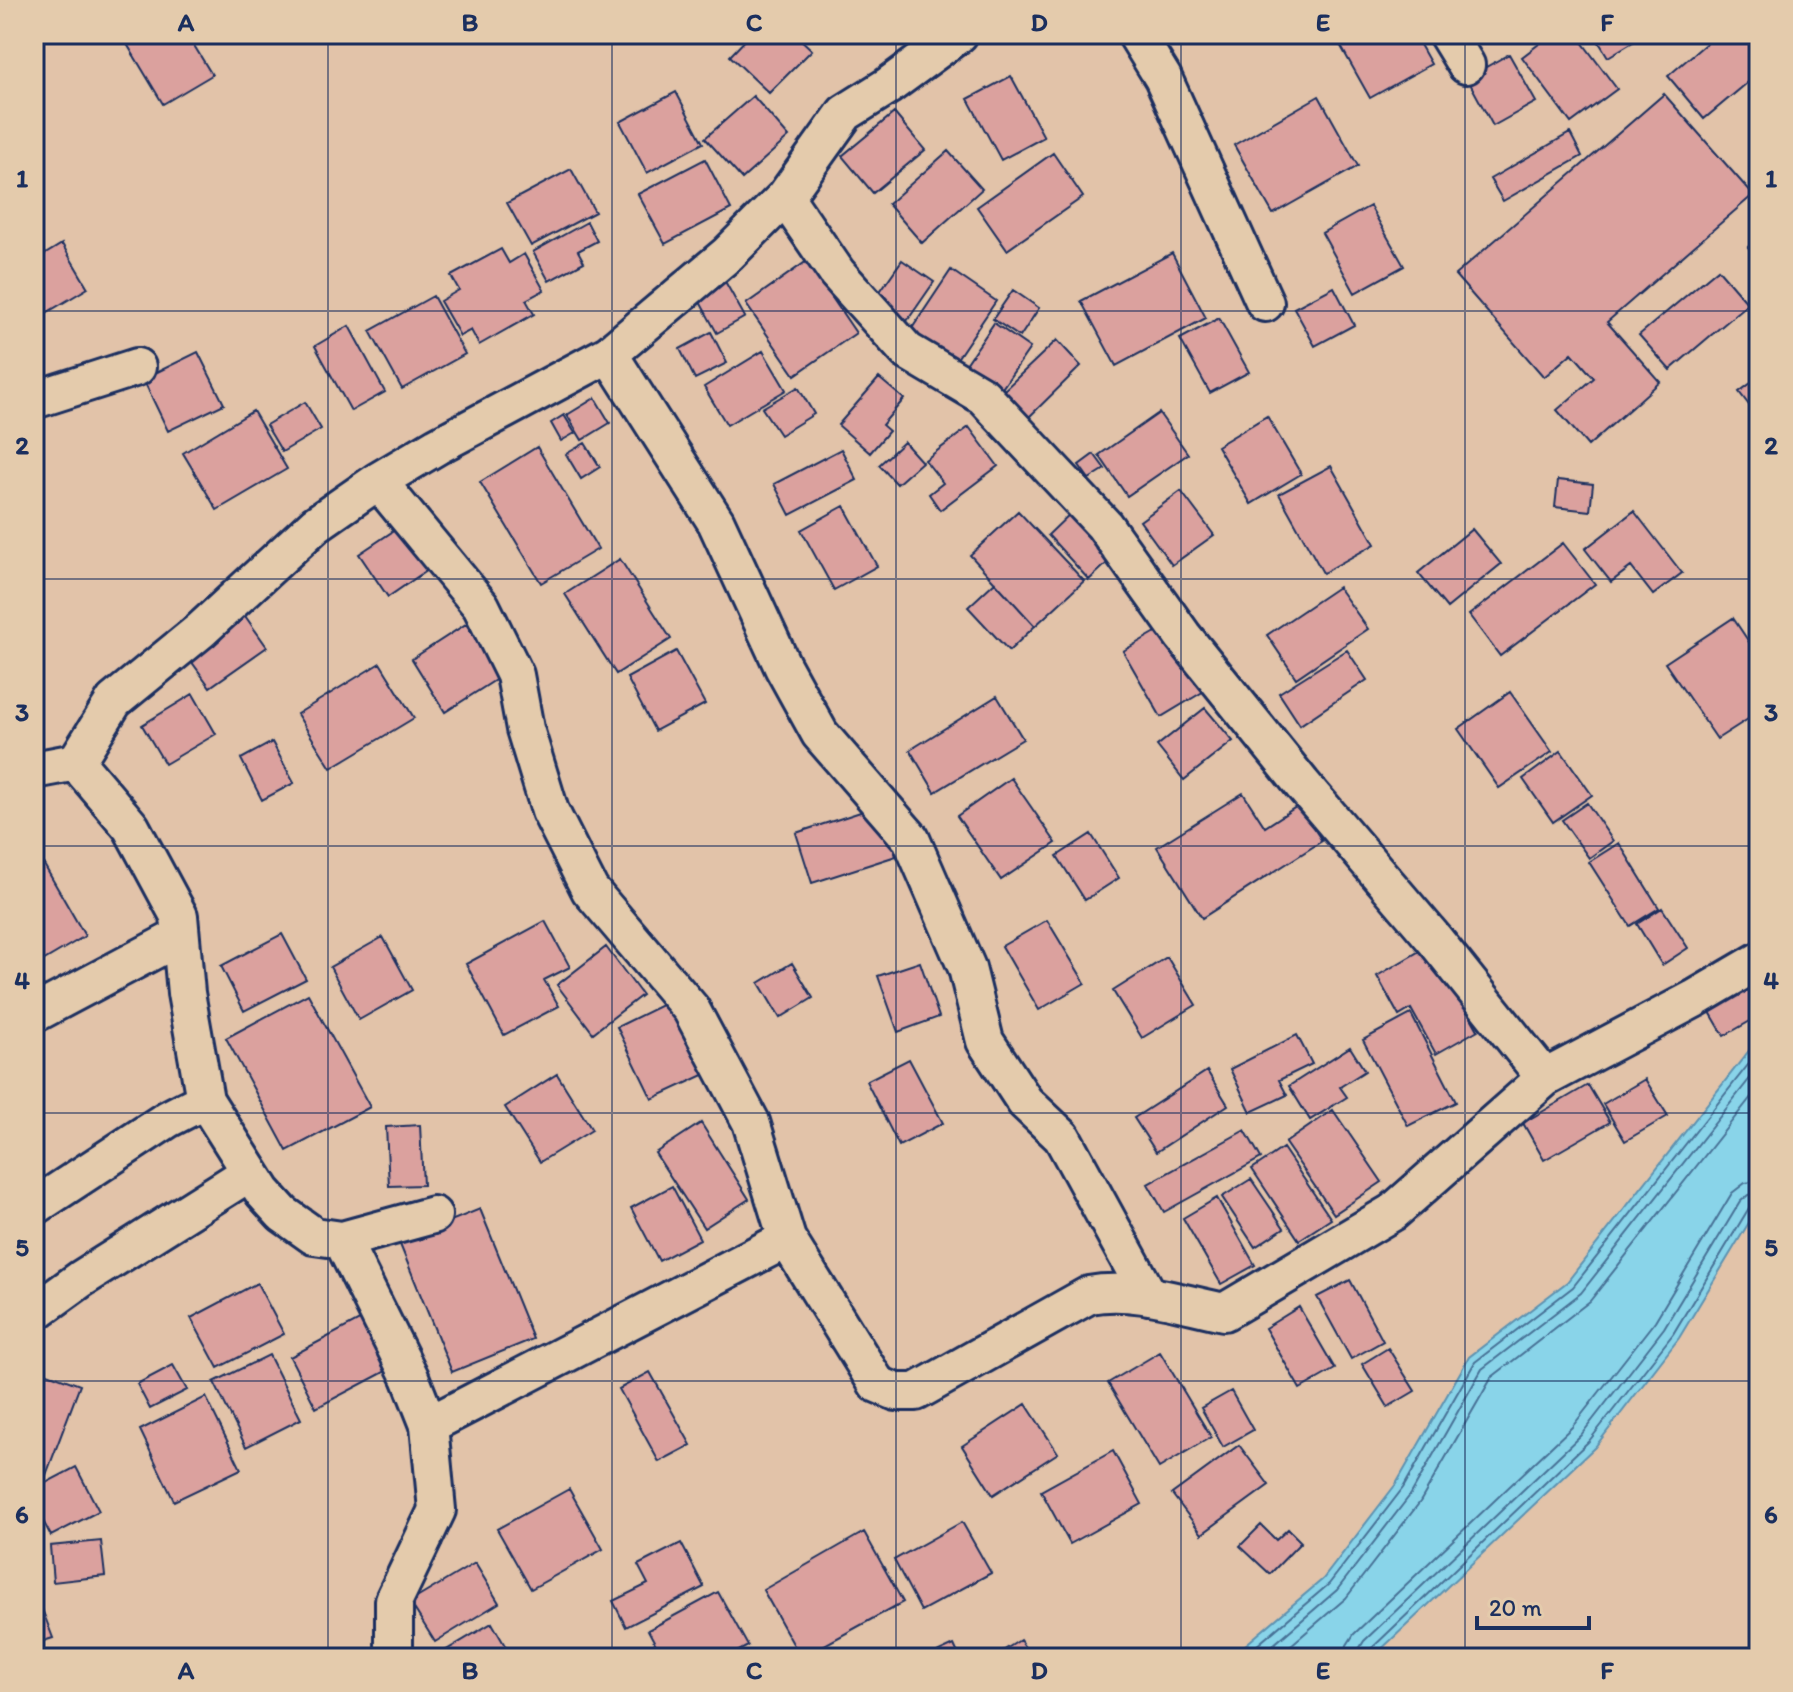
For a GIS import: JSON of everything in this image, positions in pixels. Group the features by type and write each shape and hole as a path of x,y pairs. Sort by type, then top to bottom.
{"street":[{"path":"34,770 76,762 114,701 201,630 316,524 378,481 437,446 609,354 728,254 785,197 845,113 959,34"},
{"path":"1136,34 1163,78 1265,303"},
{"path":"1447,34 1466,65"},
{"path":"785,197 837,273 907,351 983,396 1104,525 1193,648 1545,1078"},
{"path":"609,354 716,522 783,667 820,734 911,839 967,968 985,1041 1025,1102 1062,1137 1149,1296"},
{"path":"34,400 137,367"},
{"path":"378,481 481,606 515,675 525,729 550,811 590,890 691,1009 751,1122 787,1239 877,1384 896,1392 916,1392 1089,1295 1111,1291 1224,1312 1393,1212 1545,1078 1759,961"},
{"path":"76,762 131,827 179,916 179,937 205,1100 249,1173 283,1214 314,1236 342,1240 433,1215"},
{"path":"34,1014 179,937"},
{"path":"34,1207 168,1119 205,1100"},
{"path":"34,1313 81,1279 249,1173"},
{"path":"429,1425 787,1239"},
{"path":"342,1240 410,1377 429,1425 437,1510 394,1600 394,1658"}],"path":[{"path":"1752,1355 1759,1349"}],"water":[{"path":"1759,1038 1759,1206 1679,1338 1595,1447 1372,1658 1230,1658 1323,1579 1396,1484 1469,1357 1567,1282"}],"building":[{"path":"133,34 187,34 212,75 163,104 124,39"},
{"path":"751,34 795,34 812,50 769,93 730,56"},
{"path":"1334,34 1414,34 1431,64 1370,98"},
{"path":"1552,34 1576,34 1617,89 1571,123 1522,57"},
{"path":"1594,34 1646,34 1608,57"},
{"path":"1717,34 1743,34 1759,53 1759,73 1704,119 1668,76"},
{"path":"1509,54 1536,102 1493,126 1467,78"},
{"path":"1011,76 1044,137 1001,160 968,99"},
{"path":"676,92 703,143 647,173 620,122"},
{"path":"1664,94 1753,195 1607,322 1660,382 1588,446 1557,410 1594,378 1572,353 1544,377 1455,275"},
{"path":"753,96 789,137 742,179 705,138"},
{"path":"1319,96 1358,166 1273,214 1234,145"},
{"path":"894,113 925,150 873,193 842,156"},
{"path":"1570,133 1582,156 1503,201 1490,179"},
{"path":"948,151 982,189 922,243 888,204"},
{"path":"1053,153 1083,197 1007,250 977,207"},
{"path":"705,159 731,209 665,244 638,194"},
{"path":"571,169 595,212 531,246 507,203"},
{"path":"1370,206 1404,266 1355,293 1322,233"},
{"path":"587,222 597,241 578,251 584,262 549,281 533,252"},
{"path":"1759,237 1759,259 1748,247"},
{"path":"62,244 88,288 36,319 34,261"},
{"path":"501,249 509,263 524,254 544,290 526,300 534,314 479,345 471,330 460,336 440,301 459,290 451,276"},
{"path":"1172,253 1206,318 1116,366 1081,301"},
{"path":"902,260 934,282 905,324 872,303"},
{"path":"807,261 856,333 795,375 746,304"},
{"path":"1718,269 1748,304 1670,370 1639,335"},
{"path":"951,270 996,301 954,363 909,333"},
{"path":"722,276 745,317 717,333 694,291"},
{"path":"1334,287 1354,325 1315,346 1294,308"},
{"path":"1013,290 1039,308 1020,337 993,319"},
{"path":"433,296 465,354 402,389 370,331"},
{"path":"1219,318 1249,372 1210,393 1180,339"},
{"path":"994,323 1030,348 996,397 960,373"},
{"path":"349,326 385,392 351,411 315,346"},
{"path":"711,332 727,363 695,379 680,349"},
{"path":"1057,340 1081,366 1027,419 1001,393"},
{"path":"763,351 786,390 727,425 704,387"},
{"path":"198,352 224,404 168,431 143,379"},
{"path":"1759,377 1759,418 1739,392"},
{"path":"879,378 904,399 882,425 889,431 870,453 838,425"},
{"path":"798,387 814,414 780,435 762,408"},
{"path":"595,398 610,423 582,440 567,415"},
{"path":"305,402 321,429 282,452 266,425"},
{"path":"253,411 287,469 217,510 183,453"},
{"path":"1159,413 1188,454 1127,496 1099,455"},
{"path":"564,415 575,433 561,441 551,423"},
{"path":"1267,416 1301,474 1251,504 1217,446"},
{"path":"969,427 998,466 940,510 929,494 943,483 925,460"},
{"path":"904,442 922,462 897,484 879,465"},
{"path":"585,443 600,467 581,479 566,454"},
{"path":"537,447 598,549 541,583 480,482"},
{"path":"841,449 857,480 790,515 774,484"},
{"path":"1094,454 1105,469 1089,479 1079,465"},
{"path":"1331,466 1375,544 1323,573 1279,494"},
{"path":"1558,480 1593,484 1590,511 1555,507"},
{"path":"1181,491 1214,535 1172,565 1140,521"},
{"path":"844,506 877,566 834,590 801,530"},
{"path":"1076,508 1119,552 1089,580 1048,535"},
{"path":"1018,511 1084,581 1035,626 970,555"},
{"path":"1634,511 1682,573 1653,595 1631,567 1611,582 1585,549"},
{"path":"404,524 433,566 388,597 359,554"},
{"path":"1472,529 1501,564 1447,608 1418,573"},
{"path":"1563,543 1595,584 1500,656 1469,615"},
{"path":"620,559 671,639 616,674 565,594"},
{"path":"995,582 1035,626 1009,651 968,607"},
{"path":"1338,587 1368,629 1296,678 1267,635"},
{"path":"243,613 267,647 210,687 186,654"},
{"path":"1733,618 1759,657 1759,712 1717,739 1665,663"},
{"path":"466,624 500,677 445,712 412,659"},
{"path":"1168,625 1206,690 1161,717 1123,651"},
{"path":"1347,650 1367,680 1300,725 1279,693"},
{"path":"676,651 705,704 655,731 627,678"},
{"path":"380,663 414,718 331,768 297,714"},
{"path":"1510,692 1552,752 1499,788 1458,729"},
{"path":"193,694 216,734 165,764 142,725"},
{"path":"997,696 1023,739 935,792 910,750"},
{"path":"1205,708 1233,741 1184,780 1157,746"},
{"path":"272,742 294,783 262,800 241,759"},
{"path":"1561,751 1592,795 1553,822 1523,779"},
{"path":"1011,778 1056,843 1001,880 957,816"},
{"path":"1243,793 1265,827 1299,805 1322,841 1202,918 1157,847"},
{"path":"1587,803 1613,841 1589,858 1562,820"},
{"path":"879,806 896,856 812,883 796,833"},
{"path":"1091,834 1119,878 1085,900 1057,856"},
{"path":"1619,843 1659,908 1630,926 1589,862"},
{"path":"43,863 85,936 34,966 34,868"},
{"path":"1662,908 1688,948 1662,965 1637,924"},
{"path":"1047,920 1085,983 1039,1010 1002,946"},
{"path":"545,921 570,967 544,980 559,1006 504,1035 466,964"},
{"path":"282,934 306,979 244,1011 221,966"},
{"path":"383,937 412,990 359,1020 330,967"},
{"path":"1430,945 1478,1030 1436,1054 1411,1009 1399,1016 1377,976"},
{"path":"606,947 642,995 593,1033 557,985"},
{"path":"1167,957 1196,1005 1142,1038 1113,991"},
{"path":"920,962 939,1017 898,1032 878,976"},
{"path":"792,963 813,998 780,1018 759,983"},
{"path":"1748,980 1759,998 1759,1016 1724,1036 1706,1005"},
{"path":"308,994 370,1107 287,1151 226,1038"},
{"path":"672,1000 708,1073 652,1099 617,1027"},
{"path":"1411,1014 1456,1102 1408,1126 1363,1040"},
{"path":"1297,1035 1312,1064 1279,1080 1287,1095 1251,1112 1230,1069"},
{"path":"1350,1047 1365,1071 1340,1087 1347,1097 1310,1120 1289,1086"},
{"path":"909,1059 943,1123 899,1146 866,1081"},
{"path":"1207,1071 1228,1105 1156,1152 1134,1118"},
{"path":"557,1074 592,1130 540,1162 505,1107"},
{"path":"1645,1079 1668,1116 1625,1141 1603,1104"},
{"path":"1588,1085 1610,1122 1544,1160 1523,1123"},
{"path":"1333,1110 1382,1182 1334,1214 1285,1143"},
{"path":"701,1123 749,1199 704,1228 655,1153"},
{"path":"420,1125 423,1185 389,1186 386,1127"},
{"path":"1245,1130 1261,1158 1164,1212 1148,1184"},
{"path":"1283,1148 1331,1219 1299,1240 1252,1169"},
{"path":"1251,1179 1284,1228 1255,1247 1222,1197"},
{"path":"672,1186 700,1239 659,1261 631,1208"},
{"path":"1217,1198 1255,1265 1221,1284 1183,1218"},
{"path":"480,1209 533,1339 452,1372 399,1242"},
{"path":"1350,1280 1383,1341 1351,1359 1317,1297"},
{"path":"257,1283 284,1334 218,1368 191,1318"},
{"path":"1299,1307 1335,1369 1300,1389 1265,1328"},
{"path":"365,1317 392,1368 316,1408 290,1357"},
{"path":"1388,1348 1415,1391 1388,1407 1362,1364"},
{"path":"1160,1352 1211,1437 1159,1468 1108,1383"},
{"path":"269,1355 301,1419 246,1447 214,1382"},
{"path":"173,1365 187,1390 150,1409 137,1384"},
{"path":"34,1368 80,1385 46,1475 34,1471"},
{"path":"650,1372 691,1445 659,1462 619,1389"},
{"path":"1231,1391 1253,1430 1223,1447 1201,1408"},
{"path":"206,1397 241,1469 174,1501 140,1430"},
{"path":"1026,1404 1058,1453 993,1495 962,1446"},
{"path":"1239,1445 1269,1485 1202,1534 1172,1494"},
{"path":"1113,1451 1142,1504 1070,1544 1041,1491"},
{"path":"76,1467 99,1511 51,1536 34,1504 34,1489"},
{"path":"569,1489 603,1549 531,1589 497,1529"},
{"path":"962,1522 991,1573 921,1611 894,1560"},
{"path":"1261,1525 1276,1540 1288,1529 1301,1542 1270,1574 1240,1546"},
{"path":"864,1532 903,1602 801,1658 763,1590"},
{"path":"101,1541 105,1576 53,1582 50,1546"},
{"path":"681,1543 704,1587 626,1627 613,1601 648,1584 638,1565"},
{"path":"475,1563 499,1603 435,1642 410,1602"},
{"path":"34,1588 53,1638 34,1644"},
{"path":"718,1592 748,1646 726,1658 663,1658 648,1630"},
{"path":"492,1623 511,1656 442,1658 440,1654"},
{"path":"1020,1640 1032,1658 992,1658"},
{"path":"954,1645 960,1658 926,1658"}]}
